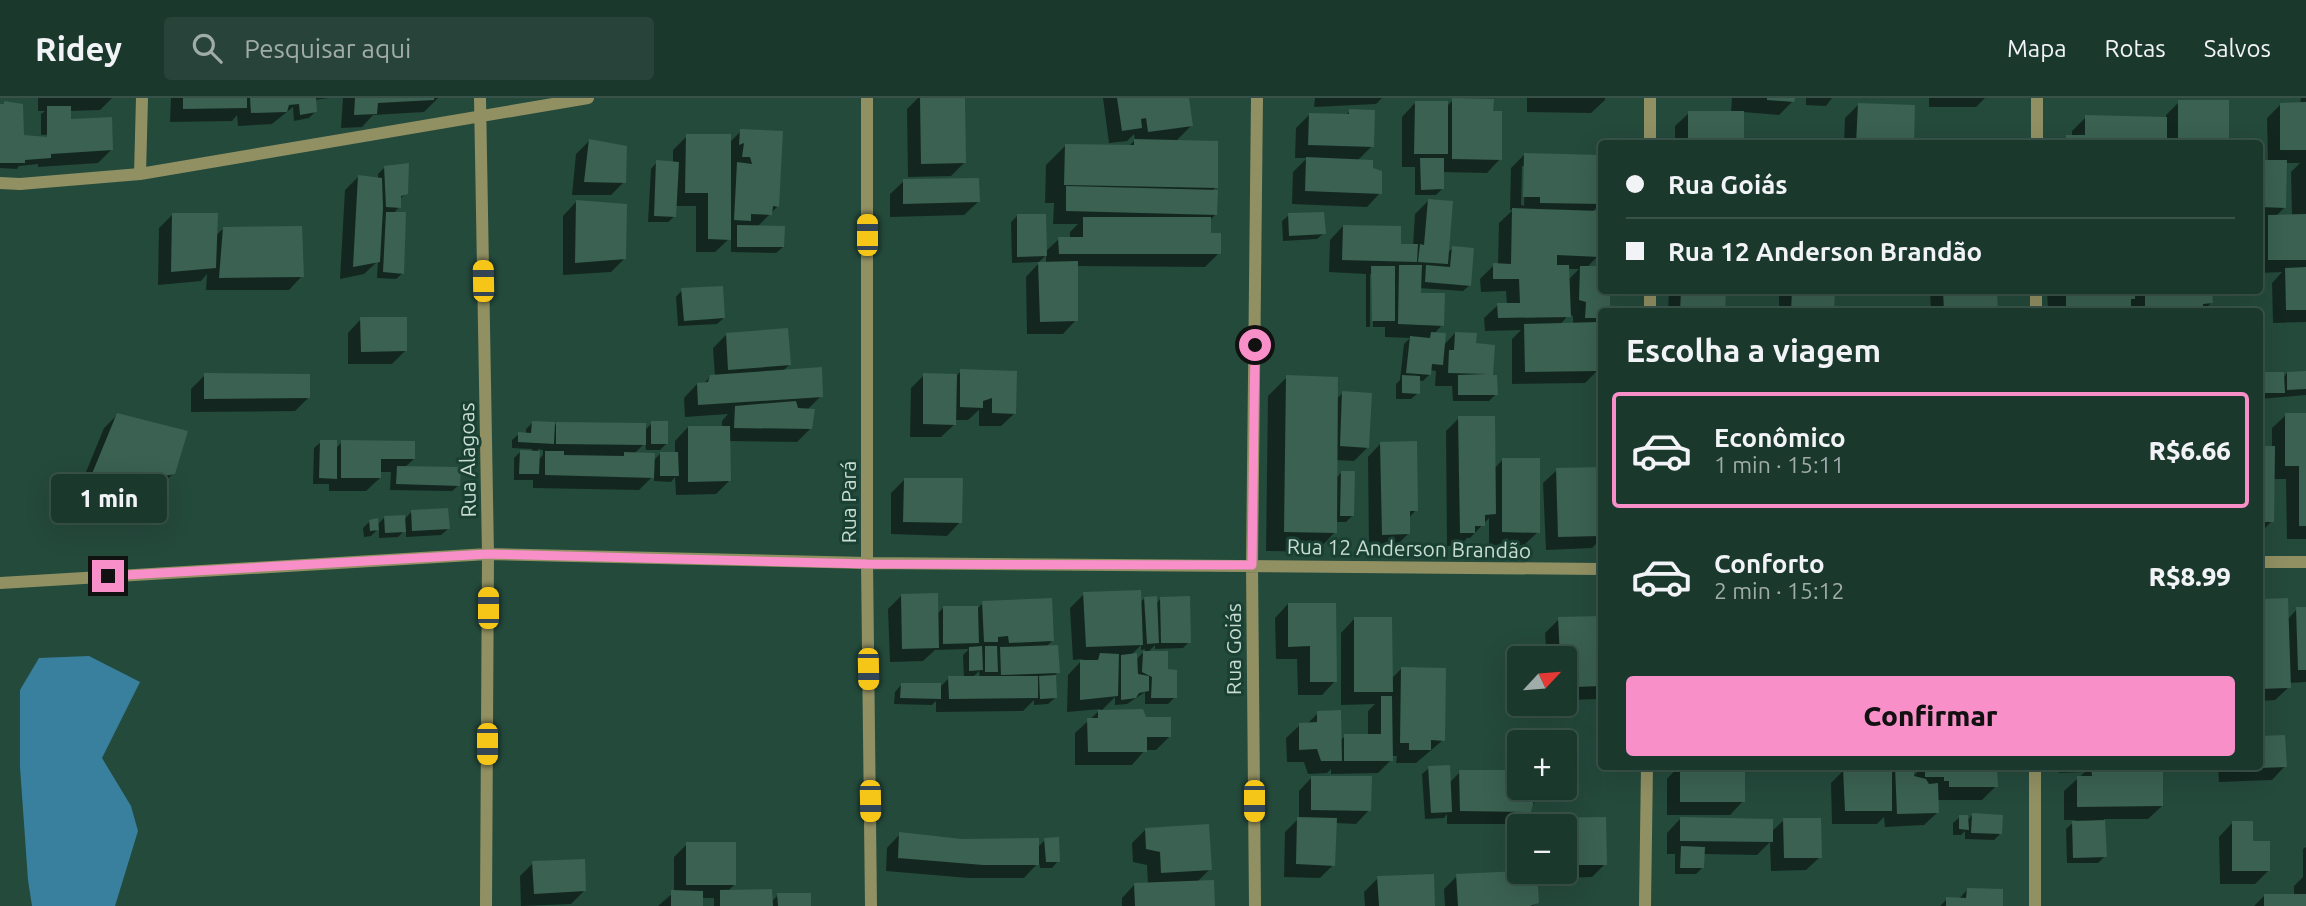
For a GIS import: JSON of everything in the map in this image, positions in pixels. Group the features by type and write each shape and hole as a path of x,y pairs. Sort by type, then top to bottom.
{"street":[{"path":"140,174 142,98"},
{"name":"Rua Alagoas","path":"480,98 488,554 486,906"},
{"path":"0,183 20,184 140,174 588,98"},
{"name":"Rua Pará","path":"867,98 867,564 871,906"},
{"name":"Rua Goiás","path":"1255,906 1252,565 1257,98"},
{"path":"1650,98 1650,140"},
{"path":"2037,98 2037,140"},
{"name":"Rua 12 Anderson Brandão","path":"0,583 488,554 867,564 1598,569"},
{"path":"2263,562 2306,562"},
{"path":"1646,906 1647,770"},
{"path":"2035,770 2035,906"}],"water":[{"path":"89,656 140,682 102,758 131,806 138,831 115,906 32,906 20,767 20,690 39,658"}],"building":[{"path":"183,98 247,98 247,108 183,109"},
{"path":"250,98 316,98 317,112 300,115 299,104 289,105 287,112 251,113"},
{"path":"355,98 434,100 378,103 377,114 354,115"},
{"path":"920,98 965,98 966,163 921,164"},
{"path":"1117,98 1189,98 1193,126 1148,132 1146,118 1141,119 1142,128 1122,131"},
{"path":"1452,98 1494,99 1493,111 1502,111 1502,160 1452,159"},
{"path":"1767,98 1795,98 1794,102"},
{"path":"2178,100 2229,100 2229,140 2178,140"},
{"path":"4,101 23,104 24,135 47,137 47,106 71,106 71,119 112,117 113,150 51,154 51,158 25,160 25,163 0,163 0,104 4,104"},
{"path":"1415,101 1448,101 1448,154 1414,154"},
{"path":"2306,102 2306,150 2280,150 2280,103"},
{"path":"1858,103 1915,105 1914,140 1856,140"},
{"path":"1349,109 1375,110 1374,147 1308,145 1309,113 1349,114"},
{"path":"1688,111 1744,111 1744,140 1688,140"},
{"path":"2085,115 2167,117 2167,140 2066,140 2066,135 2085,135"},
{"path":"740,129 783,131 779,207 773,206 772,215 751,214 751,221 734,220 737,162 752,164 750,157 742,157 744,143 739,145"},
{"path":"686,134 731,134 731,240 708,239 708,193 685,193"},
{"path":"589,139 627,146 626,183 584,182"},
{"path":"1134,139 1218,141 1218,188 1064,185 1065,144 1134,145"},
{"path":"1524,153 1598,155 1598,204 1540,203 1540,197 1523,197"},
{"path":"1306,157 1373,160 1373,168 1382,171 1382,194 1305,191"},
{"path":"1420,158 1444,158 1444,189 1421,190"},
{"path":"656,160 679,162 676,217 654,216"},
{"path":"2263,160 2287,160 2286,208 2263,207"},
{"path":"409,163 408,194 401,196 401,208 386,207 384,166"},
{"path":"358,175 382,178 383,208 380,262 353,267"},
{"path":"979,178 980,202 903,204 903,179"},
{"path":"1066,186 1218,190 1217,215 1066,211"},
{"path":"1428,199 1453,201 1448,264 1418,262 1420,244 1424,245"},
{"path":"576,200 627,204 626,259 575,263"},
{"path":"1512,208 1598,211 1598,257 1557,255 1557,265 1569,265 1571,317 1498,318 1497,303 1520,303 1519,279 1493,279 1493,263 1511,264"},
{"path":"386,212 406,212 404,274 383,272"},
{"path":"1324,212 1326,234 1289,236 1288,213"},
{"path":"172,213 218,213 216,268 171,272"},
{"path":"1017,214 1046,214 1047,256 1017,257"},
{"path":"2306,214 2306,260 2268,260 2268,215"},
{"path":"1083,217 1211,217 1211,233 1221,233 1221,254 1059,254 1058,237 1083,237"},
{"path":"737,225 785,226 784,247 737,247"},
{"path":"1343,225 1401,226 1401,244 1418,244 1417,262 1342,260"},
{"path":"302,226 304,277 219,278 223,227"},
{"path":"1452,246 1474,248 1471,286 1425,282 1426,265 1450,267"},
{"path":"1078,261 1078,321 1040,322 1038,262"},
{"path":"1399,265 1422,265 1421,293 1445,293 1444,326 1398,324"},
{"path":"1371,266 1395,266 1395,321 1372,321"},
{"path":"1580,266 1598,266 1598,294 1610,294 1610,308 1598,308 1598,318 1585,318 1586,302 1579,300"},
{"path":"2306,267 2306,310 2286,310 2285,268"},
{"path":"723,286 725,318 684,321 681,288"},
{"path":"1681,294 1726,294 1725,308 1680,308"},
{"path":"1792,294 1835,294 1834,308 1791,308"},
{"path":"1943,294 1997,294 1998,308 1944,308"},
{"path":"2135,294 2135,299 2131,299 2131,308 2066,308 2066,295 2061,295"},
{"path":"2145,294 2212,294 2213,303 2203,304 2203,308 2145,308"},
{"path":"360,317 407,317 407,351 361,352"},
{"path":"1598,322 1598,371 1525,372 1524,324"},
{"path":"788,328 791,365 728,370 726,333"},
{"path":"1431,332 1446,333 1443,365 1432,364 1431,375 1406,373 1410,336 1430,338"},
{"path":"1455,332 1477,333 1476,343 1495,345 1493,375 1497,375 1498,395 1458,395 1458,375 1487,374 1448,373 1449,350 1454,350"},
{"path":"822,367 823,397 698,405 697,383 708,382 710,375"},
{"path":"960,369 1017,371 1016,414 992,413 992,398 983,401 983,408 960,407"},
{"path":"2306,371 2306,389 2287,390 2287,372"},
{"path":"2263,372 2284,372 2285,393 2263,393"},
{"path":"204,373 310,374 310,398 204,399"},
{"path":"923,373 957,374 956,425 923,424"},
{"path":"1286,375 1338,377 1337,533 1284,532"},
{"path":"1402,375 1420,376 1420,394 1402,393"},
{"path":"1342,391 1372,393 1369,448 1340,446"},
{"path":"796,401 798,408 815,409 812,429 734,428 735,406"},
{"path":"117,413 188,431 175,474 164,476 156,491 141,487 137,498 89,481"},
{"path":"2285,413 2306,413 2306,526 2299,526 2299,466 2285,466"},
{"path":"1458,416 1495,416 1496,514 1485,515 1485,526 1475,526 1475,533 1460,533"},
{"path":"532,421 555,422 554,444 518,442 518,432 531,433"},
{"path":"651,421 668,421 668,444 651,444"},
{"path":"556,422 646,423 646,445 556,444"},
{"path":"688,426 730,426 731,481 688,482"},
{"path":"320,440 337,440 337,479 319,478"},
{"path":"341,440 415,441 415,459 381,459 381,478 341,478"},
{"path":"1417,441 1418,511 1410,511 1410,534 1382,535 1380,442"},
{"path":"2263,446 2275,446 2274,522 2263,522"},
{"path":"520,450 540,451 539,474 519,474"},
{"path":"545,451 564,451 564,455 624,456 624,452 655,453 654,478 545,475"},
{"path":"660,452 678,452 679,476 660,476"},
{"path":"1502,458 1540,458 1540,533 1502,532"},
{"path":"397,466 461,467 460,486 396,484"},
{"path":"1598,467 1598,536 1558,537 1556,468"},
{"path":"1341,471 1355,471 1354,516 1340,516"},
{"path":"904,478 963,478 962,523 903,522"},
{"path":"448,508 450,529 412,531 411,510"},
{"path":"405,515 406,532 385,533 384,516"},
{"path":"378,518 379,530 370,531 369,520"},
{"path":"1141,590 1143,645 1086,647 1083,592"},
{"path":"938,593 939,648 902,649 901,594"},
{"path":"1157,596 1159,643 1147,644 1144,597"},
{"path":"1190,596 1191,643 1161,643 1160,597"},
{"path":"1052,598 1054,641 1009,643 1008,636 998,637 998,642 984,642 982,601"},
{"path":"2288,598 2291,688 2263,689 2263,599"},
{"path":"1288,603 1336,603 1337,682 1310,682 1310,646 1288,647"},
{"path":"943,606 978,606 979,643 943,644"},
{"path":"2296,607 2306,607 2306,670 2298,670"},
{"path":"1598,616 1598,686 1577,687 1577,646 1559,646 1558,617"},
{"path":"1354,617 1392,617 1393,692 1354,692"},
{"path":"1058,645 1060,673 1001,675 1000,647"},
{"path":"982,646 983,670 969,671 969,647"},
{"path":"985,646 997,646 998,672 985,672"},
{"path":"1143,651 1168,651 1168,669 1177,670 1177,698 1151,698 1152,677 1142,672"},
{"path":"1100,653 1119,654 1118,696 1080,700 1080,660 1098,660"},
{"path":"1137,653 1138,674 1149,676 1149,691 1139,693 1136,698 1121,700 1121,655"},
{"path":"1401,667 1446,668 1445,741 1431,740 1431,750 1409,750 1409,743 1400,743"},
{"path":"1056,675 1057,698 1040,699 1039,676"},
{"path":"948,676 1038,676 1038,698 949,699"},
{"path":"901,683 941,683 941,699 900,698"},
{"path":"1381,696 1392,696 1393,761 1344,761 1344,734 1381,734"},
{"path":"1143,709 1146,717 1171,717 1171,737 1147,737 1147,752 1088,752 1087,718 1098,718 1098,710"},
{"path":"1341,710 1342,761 1321,761 1317,749 1299,750 1299,723 1317,722 1317,711"},
{"path":"2285,735 2287,767 2263,768 2263,736"},
{"path":"1450,765 1452,812 1431,813 1428,766"},
{"path":"1459,770 1507,770 1507,800 1534,800 1531,812 1460,811"},
{"path":"1680,770 1745,770 1745,802 1680,802"},
{"path":"1843,770 1892,770 1892,811 1845,811"},
{"path":"1895,770 1914,770 1914,776 1926,779 1929,784 1938,783 1939,813 1897,814"},
{"path":"1925,770 1997,770 1998,787 1949,787 1949,781 1944,781 1944,777 1925,777"},
{"path":"2091,770 2163,770 2163,806 2077,807 2077,776 2092,776"},
{"path":"1311,776 1372,776 1371,811 1311,810"},
{"path":"1972,813 2003,815 2002,834 1971,833"},
{"path":"1959,815 1968,815 1969,830 1959,829"},
{"path":"1297,817 1337,818 1335,866 1296,864"},
{"path":"1577,817 1606,817 1607,865 1578,865"},
{"path":"1680,817 1773,819 1773,842 1680,841"},
{"path":"1783,818 1821,818 1822,858 1784,858"},
{"path":"2105,820 2107,857 2073,858 2072,821"},
{"path":"2232,821 2253,821 2253,841 2270,841 2270,871 2232,871"},
{"path":"1209,824 1212,870 1161,873 1160,852 1146,849 1145,828"},
{"path":"899,832 962,839 1039,838 1039,865 983,865 898,858"},
{"path":"1059,837 1060,862 1046,862 1044,838"},
{"path":"686,842 736,842 736,885 686,885"},
{"path":"1681,846 1705,847 1704,868 1680,868"},
{"path":"585,859 586,891 534,894 532,861"},
{"path":"1507,872 1507,884 1538,884 1539,903 1530,906 1458,906 1456,874"},
{"path":"1434,874 1435,906 1379,906 1377,876"},
{"path":"1214,880 1215,906 1135,906 1134,883"},
{"path":"1967,888 2003,889 2003,906 1946,906 1946,897 1966,898"},
{"path":"772,889 773,906 720,906 720,890"},
{"path":"671,890 703,891 703,906 671,906"},
{"path":"777,893 811,893 811,906 778,906"},
{"path":"2264,894 2306,894 2306,906 2264,906"}],"route":[{"path":"108,576 488,554 867,564 1252,565 1255,345"}]}
